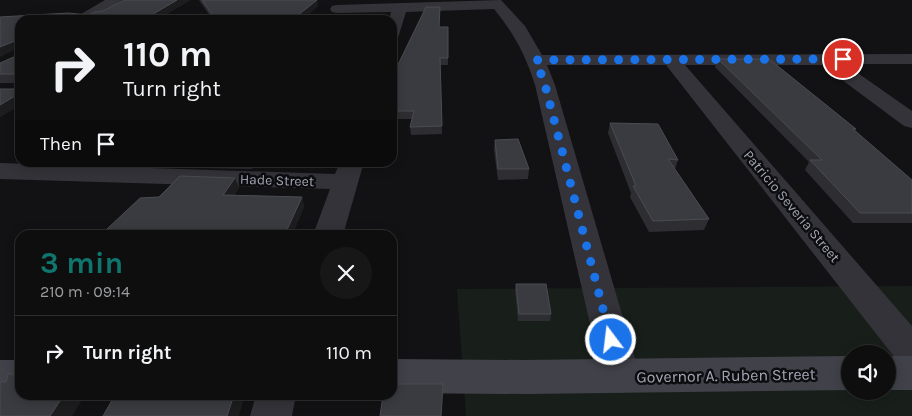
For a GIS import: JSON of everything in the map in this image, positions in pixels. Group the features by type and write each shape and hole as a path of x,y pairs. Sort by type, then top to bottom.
{"main road":[{"name":"Governor A. Ruben Street","path":"397,376 841,373"},
{"path":"896,373 912,373"},
{"path":"0,377 15,377"}],"street":[{"path":"90,15 115,0"},
{"path":"336,10 495,2 519,29 536,60 545,85 621,376"},
{"path":"397,18 400,7"},
{"path":"536,60 912,59"},
{"name":"Patricio Severia Street","path":"671,60 912,352"},
{"path":"826,60 912,121"},
{"name":"Hade Street","path":"0,171 348,172"},
{"path":"330,230 348,172"},
{"path":"271,416 275,400"}],"shaded area":[{"path":"912,286 912,416 466,416 457,289"}],"building":[{"path":"124,0 177,0 152,15 89,15 94,12 103,11"},
{"path":"202,0 317,0 298,15 212,15"},
{"path":"426,7 440,7 439,27 448,27 448,58 440,58 442,126 410,127 414,111 397,111 397,67"},
{"path":"68,13 89,15 34,15"},
{"path":"15,16 15,41 0,47 0,17"},
{"path":"15,56 15,74 0,74 0,63"},
{"path":"718,59 769,59 856,129 853,129 912,180 912,213 860,213 810,160 822,160"},
{"path":"0,89 15,89 15,96 0,105"},
{"path":"610,123 658,124 678,160 668,159 709,219 653,221 633,186 636,186"},
{"path":"518,139 529,169 498,169 495,140"},
{"path":"180,176 235,178 223,195 302,197 287,230 107,229 140,198 159,197"},
{"path":"516,284 546,284 551,314 519,314"},
{"path":"8,374 15,374 15,400 61,400 50,416 0,416 0,382 6,382"},
{"path":"397,384 443,384 441,416 380,416 382,400 397,400"},
{"path":"112,400 232,400 227,416 103,416"}],"route":[{"path":"611,340 545,85 536,60 843,59"}]}
